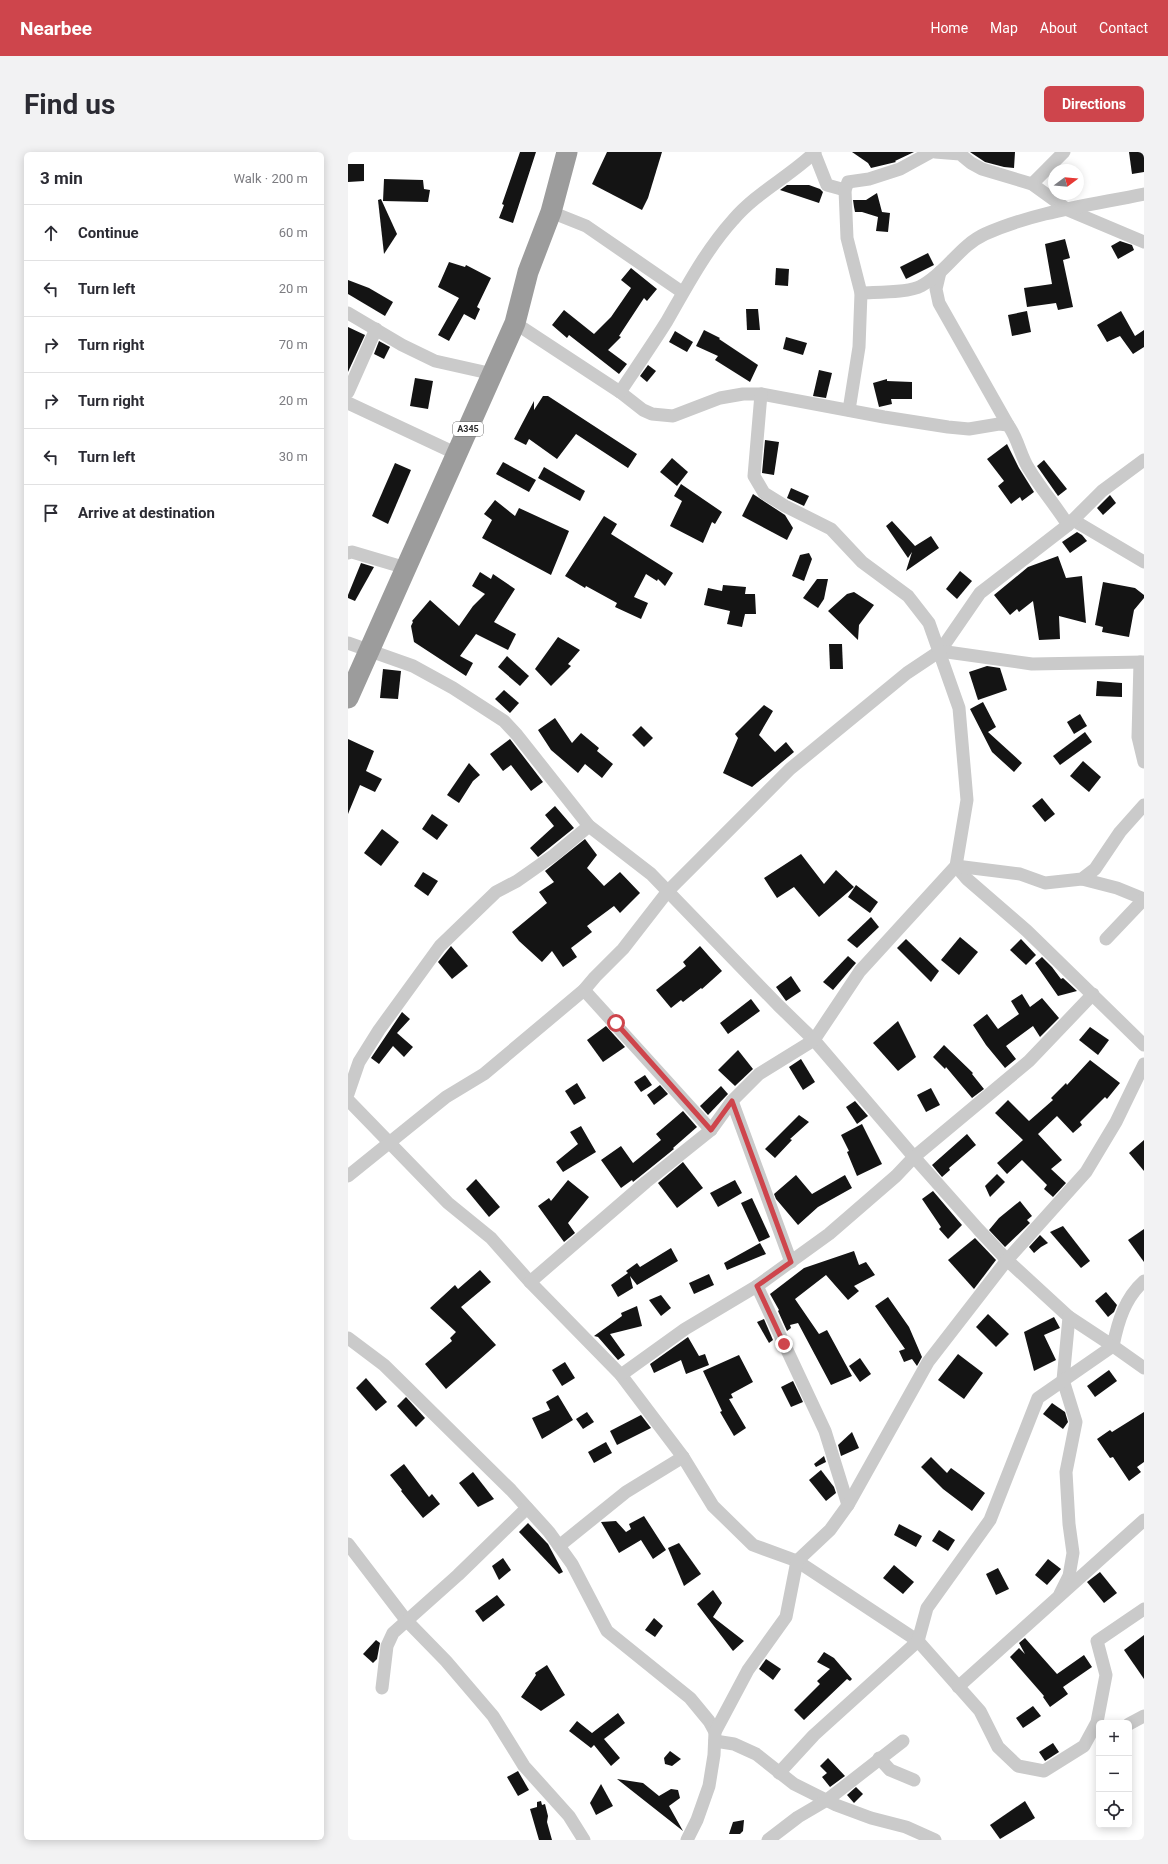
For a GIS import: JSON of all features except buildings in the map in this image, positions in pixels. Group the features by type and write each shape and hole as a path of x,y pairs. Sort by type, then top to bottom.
{"highway":[{"name":"A345","path":"348,698 515,323 528,272 551,212 566,152"}],"street":[{"path":"620,392 659,333 682,292 710,249 733,220 756,196 794,170 815,152 827,185 845,190"},
{"path":"849,410 859,347 861,293 847,238 845,190 848,182 869,179 900,169 931,152"},
{"path":"935,152 960,154 971,163 982,169 1032,184 1068,210 1144,242"},
{"path":"1032,184 1064,152"},
{"path":"861,293 920,287 940,272 960,252 983,235 1021,221 1144,194"},
{"path":"551,212 586,226 682,292"},
{"path":"940,272 936,289 939,303 1013,432 1028,468 1071,523 1144,562"},
{"path":"348,313 435,361 493,374"},
{"path":"515,323 620,392 643,410 662,416 672,416 720,398 743,394 761,394 948,427 969,429 999,424 1008,425"},
{"path":"348,392 376,329"},
{"path":"530,1282 646,1182 711,1130 732,1101 759,1074 814,1040 860,971 956,866 967,800 959,708 929,622 908,596 862,562 831,529 785,506 764,493 754,476 761,394"},
{"path":"348,403 457,454"},
{"path":"348,1176 391,1143 446,1097 484,1074 584,990 623,949 668,891 790,769 907,673 940,651 980,593 1071,523 1102,491 1144,460"},
{"path":"348,553 352,552 406,568"},
{"path":"348,643 370,649 413,666 453,688 504,721 517,735 589,826 651,874 814,1040 914,1156 1007,1260 1069,1317 1144,1368"},
{"path":"940,651 1032,664 1142,662 1138,737 1144,762"},
{"path":"1082,879 1095,869 1120,832 1144,805"},
{"path":"348,1094 359,1062 375,1036 440,946 496,892 517,881 554,855 589,826"},
{"path":"956,866 1020,874 1045,883 1082,879 1117,888 1144,899 1106,939"},
{"path":"956,866 967,879 1027,931 1144,1045"},
{"path":"584,990 711,1130"},
{"path":"621,1375 685,1329 757,1286 840,1225 896,1176 914,1156 1029,1061 1093,994"},
{"path":"687,1840 697,1820 709,1786 715,1737 748,1670 786,1617 797,1561 830,1530 848,1505 928,1362 1007,1260 1086,1172 1116,1122 1144,1064"},
{"path":"348,1100 448,1203 491,1238 530,1282 621,1375 683,1457 713,1506 753,1545 797,1561 918,1641 980,1711 998,1747 1018,1766 1044,1771 1096,1740"},
{"path":"732,1101 791,1262"},
{"path":"778,1773 814,1735 918,1641 927,1608 990,1520 1038,1398 1113,1346 1119,1320 1135,1289 1144,1281"},
{"path":"757,1286 825,1431 848,1505"},
{"path":"1060,1594 1069,1576 1073,1553 1069,1524 1066,1472 1076,1422 1063,1380 1069,1317"},
{"path":"348,1338 384,1365 527,1508 572,1564 607,1631 690,1698 709,1721 715,1737 756,1754 778,1773 794,1784 827,1800 871,1818 906,1827 935,1840"},
{"path":"559,1546 626,1492 683,1457"},
{"path":"382,1688 389,1639 406,1620 458,1575 527,1508"},
{"path":"958,1687 1060,1594 1078,1581 1144,1520"},
{"path":"348,1544 406,1620 446,1661 493,1716 524,1766 569,1816 584,1840"},
{"path":"1084,1746 1097,1722 1106,1675 1097,1641 1144,1609"},
{"path":"1132,1722 1144,1716"},
{"path":"768,1840 798,1817 827,1800 903,1741"},
{"path":"880,1758 890,1770 914,1780"},
{"path":"695,1840 697,1820"}],"route":[{"path":"616,1023 711,1130 732,1101 791,1262 757,1286 784,1344"}]}
